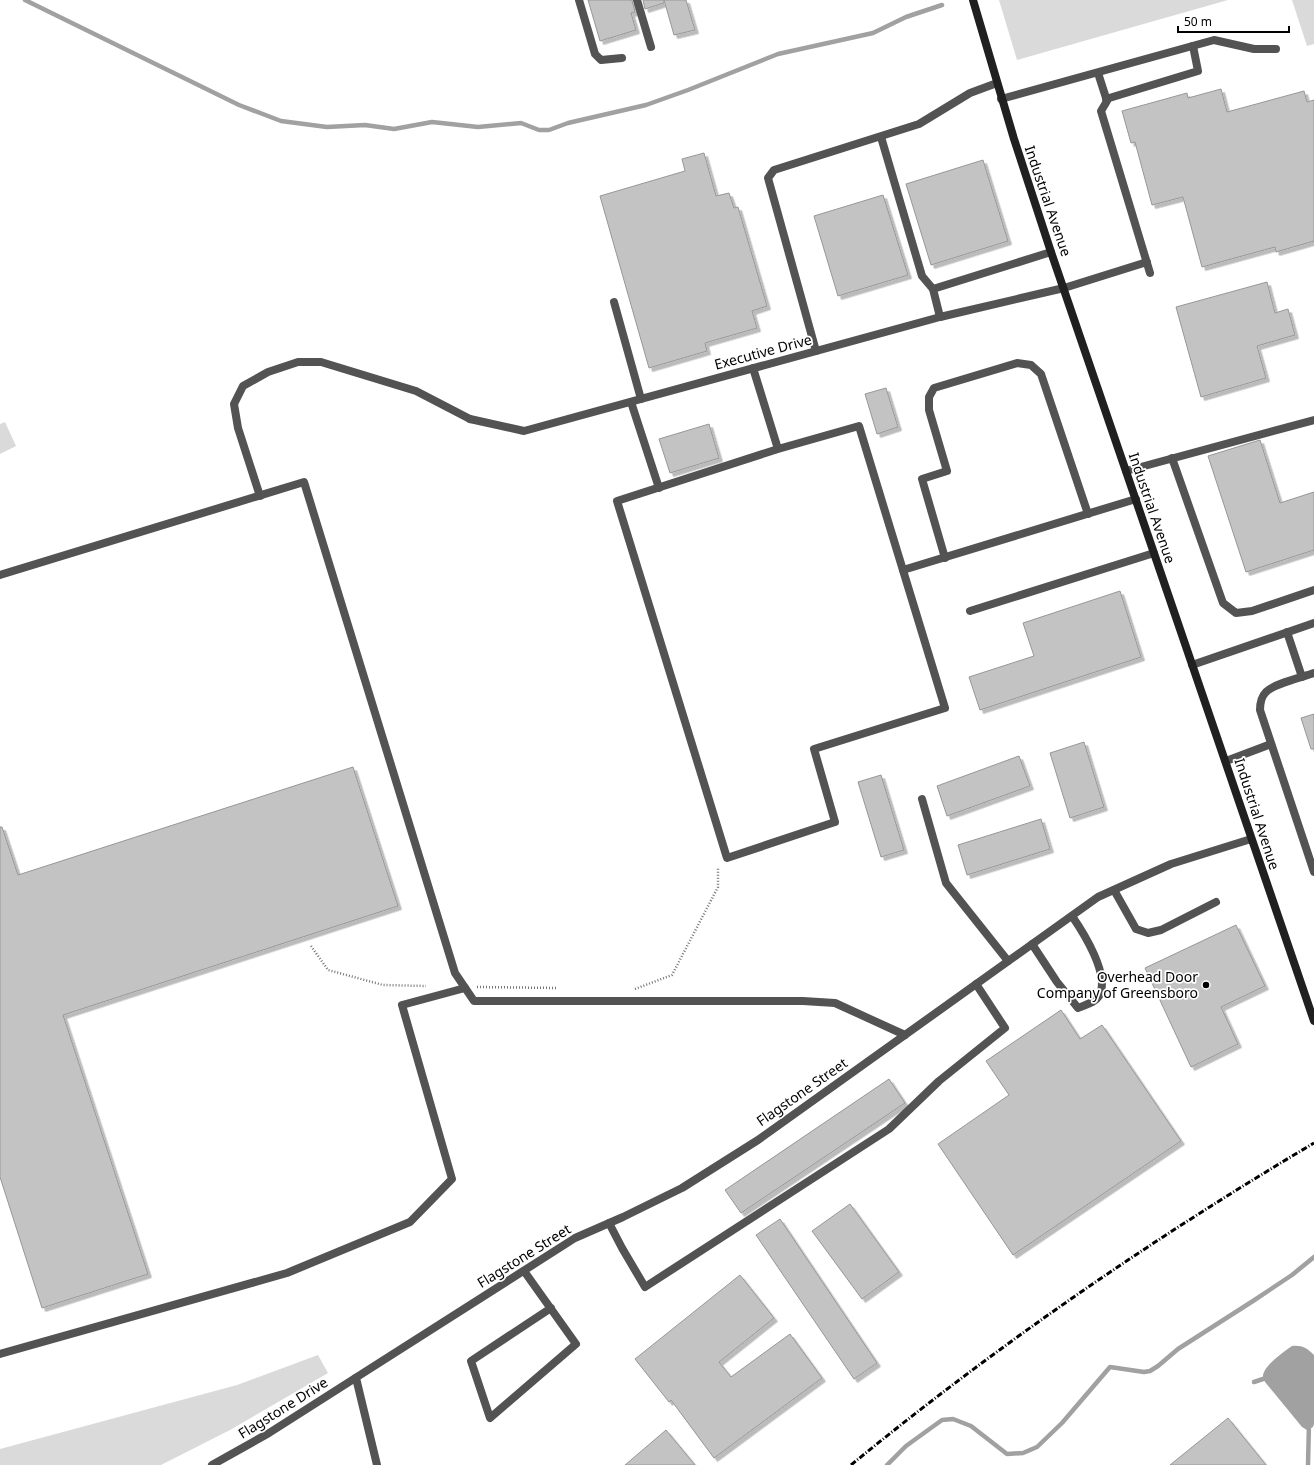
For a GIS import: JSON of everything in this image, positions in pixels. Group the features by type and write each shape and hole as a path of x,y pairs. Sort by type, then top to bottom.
{"main road":[{"name":"Industrial Avenue","path":"973,0 1001,99 1051,252 1314,1021"}],"street":[{"path":"579,0 595,54 601,60 622,58"},
{"path":"638,0 651,47"},
{"path":"1001,99 1214,40 1254,49 1276,49"},
{"path":"1106,99 1198,71 1193,46"},
{"path":"1098,72 1107,101 1101,111 1150,273"},
{"path":"816,351 768,178 774,170 919,124 970,94 997,83"},
{"path":"881,136 922,276 933,289 940,317"},
{"path":"933,289 1051,252"},
{"name":"Executive Drive","path":"260,496 238,428 234,404 243,386 268,372 298,362 321,362 416,390 470,419 524,431 940,317 1064,288 1147,262"},
{"path":"614,302 641,399"},
{"path":"945,558 922,479 947,472 929,410 929,397 934,388 1017,363 1031,365 1041,374 1088,514"},
{"path":"752,368 778,449"},
{"path":"631,402 658,488"},
{"path":"1126,471 1314,420"},
{"path":"859,426 945,708 814,750 835,822 727,858 617,500 658,488 778,449 859,426"},
{"path":"1172,458 1223,603 1236,613 1252,611 1314,590"},
{"path":"0,575 304,482 455,973 467,987 474,1001 835,1002 906,1035"},
{"path":"903,570 1136,499"},
{"path":"970,612 1154,554"},
{"path":"1192,666 1314,623"},
{"path":"1287,632 1302,677"},
{"path":"1314,673 1272,687 1265,692 1260,703 1260,710 1314,872"},
{"path":"1226,761 1271,744"},
{"path":"922,799 946,882 1008,961"},
{"name":"Flagstone Street","path":"367,1371 575,1238 682,1188 758,1140 1098,897 1172,864 1251,839"},
{"path":"1114,890 1136,929 1148,933 1161,930 1216,902"},
{"path":"1032,944 1078,1008 1091,1003 1099,996 1101,979 1091,946 1072,916"},
{"path":"609,1223 645,1287 889,1129 938,1081 1005,1028 976,984"},
{"path":"0,1354 287,1273 410,1222 452,1179 402,1005 467,987"},
{"path":"524,1271 576,1344 490,1418 471,1361 550,1308"},
{"name":"Flagstone Drive","path":"212,1465 268,1433 367,1371"},
{"path":"356,1378 377,1465"}],"path":[{"path":"634,990 672,975 718,887 718,867"},
{"path":"311,946 328,970 384,985 430,986"},
{"path":"467,987 563,988"}],"shaded area":[{"path":"999,0 1228,0 1017,60"},
{"path":"1292,0 1314,0 1314,44 1307,46"},
{"path":"5,422 16,446 0,454 0,424"},
{"path":"1292,1346 1299,1346 1309,1350 1314,1355 1314,1424 1313,1427 1307,1430 1302,1427 1263,1378 1264,1372 1270,1363"},
{"path":"318,1355 328,1373 230,1430 161,1465 0,1465 0,1449 237,1385"}],"building":[{"path":"588,0 632,0 635,12 631,13 636,30 600,41"},
{"path":"643,0 664,0 664,3 645,9"},
{"path":"664,0 686,0 695,30 674,35"},
{"path":"1221,89 1227,112 1304,91 1307,102 1314,100 1314,241 1276,252 1275,247 1202,267 1183,197 1152,205 1135,142 1131,143 1122,111 1187,93 1188,98"},
{"path":"704,153 716,196 729,193 734,208 738,207 767,306 752,311 757,328 705,343 707,351 649,368 600,196 685,171 682,159"},
{"path":"983,160 1008,241 931,265 906,184"},
{"path":"883,195 908,275 838,296 814,216"},
{"path":"1267,282 1275,313 1288,309 1295,335 1257,346 1266,378 1201,397 1176,307"},
{"path":"886,388 898,427 877,434 865,394"},
{"path":"709,424 719,458 670,473 659,439"},
{"path":"1260,440 1280,503 1314,492 1314,550 1246,572 1208,456"},
{"path":"1120,591 1141,657 980,710 969,677 1034,656 1023,623"},
{"path":"1314,714 1314,749 1311,749 1301,718"},
{"path":"1084,742 1104,807 1070,818 1050,753"},
{"path":"1019,756 1030,786 947,816 937,786"},
{"path":"353,767 398,906 63,1015 148,1274 42,1308 0,1177 0,827 2,827 18,875"},
{"path":"881,775 904,850 881,857 858,782"},
{"path":"1041,819 1050,849 967,875 958,845"},
{"path":"1236,925 1265,986 1221,1007 1238,1044 1191,1067 1145,968"},
{"path":"1061,1010 1080,1039 1102,1025 1181,1141 1013,1255 938,1144 1009,1095 986,1061"},
{"path":"889,1079 905,1103 741,1213 725,1190"},
{"path":"850,1204 899,1272 862,1299 812,1231"},
{"path":"780,1219 877,1363 854,1379 756,1235"},
{"path":"740,1275 774,1318 719,1362 731,1377 790,1334 822,1378 714,1458 671,1400 669,1402 635,1359"},
{"path":"1228,1418 1266,1465 1170,1465"},
{"path":"666,1430 695,1465 625,1465"}],"waterway":[{"path":"25,0 239,105 281,121 327,127 365,125 394,129 432,122 478,127 521,123 539,130 549,130 568,123 646,105 778,54 873,33 906,17 942,5"},
{"path":"887,1465 906,1446 942,1420 953,1419 971,1426 1007,1454 1023,1453 1037,1447 1062,1423 1110,1367 1144,1372 1150,1371 1178,1349 1292,1275 1314,1257"},
{"path":"1254,1382 1269,1377"},
{"path":"1308,1465 1309,1423"}],"railway":[{"path":"851,1465 962,1378 1076,1295 1194,1217 1314,1143"}],"place":[{"name":"Overhead Door Company of Greensboro","path":"1206,985"}]}
